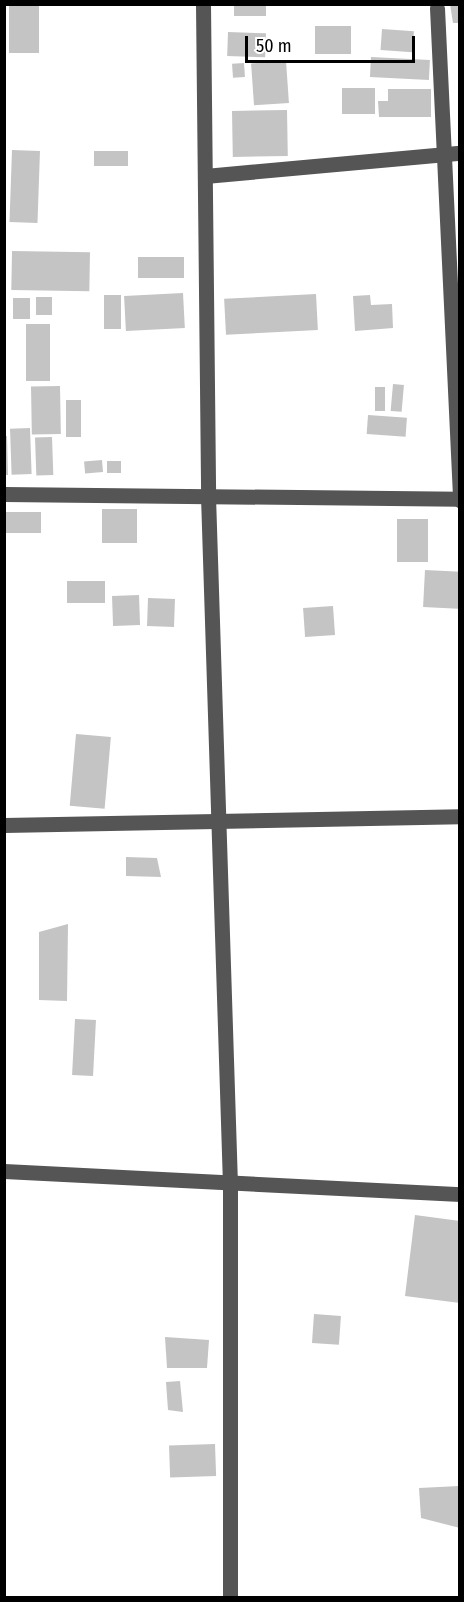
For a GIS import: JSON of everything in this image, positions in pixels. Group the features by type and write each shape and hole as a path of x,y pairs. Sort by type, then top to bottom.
{"street":[{"path":"203,4 208,496 230,1183 230,1598"},
{"path":"4,494 459,499 437,8"},
{"path":"205,176 459,153"},
{"path":"4,825 459,816"},
{"path":"4,1171 459,1194"}],"building":[{"path":"9,4 39,4 39,53 9,53"},
{"path":"234,4 266,4 266,16 234,16"},
{"path":"450,4 460,4 460,23 453,23"},
{"path":"315,26 351,26 351,54 315,54"},
{"path":"382,29 414,31 412,52 381,50"},
{"path":"228,32 266,33 265,57 227,56"},
{"path":"371,57 430,60 429,80 370,77"},
{"path":"286,61 289,103 254,105 251,63"},
{"path":"244,63 245,77 233,78 232,64"},
{"path":"342,88 375,88 375,114 342,114"},
{"path":"388,89 431,89 431,117 379,117 378,101 388,101"},
{"path":"287,110 288,156 233,157 232,111"},
{"path":"12,150 40,151 37,223 9,222"},
{"path":"94,151 128,151 128,166 94,166"},
{"path":"12,251 90,252 89,291 11,290"},
{"path":"138,257 184,257 184,278 138,278"},
{"path":"183,293 185,328 126,331 124,296"},
{"path":"316,294 318,330 226,335 224,299"},
{"path":"104,295 121,295 121,329 104,329"},
{"path":"370,295 371,305 392,304 393,328 355,331 353,296"},
{"path":"36,297 52,297 52,315 36,315"},
{"path":"13,298 30,298 30,319 13,319"},
{"path":"26,324 50,324 50,381 26,381"},
{"path":"393,384 404,385 402,412 391,411"},
{"path":"60,386 61,434 32,434 31,387"},
{"path":"375,387 385,387 385,411 375,411"},
{"path":"66,400 81,400 81,437 66,437"},
{"path":"368,415 407,418 406,437 367,434"},
{"path":"30,428 32,474 12,475 10,429"},
{"path":"4,436 7,436 8,475 4,475"},
{"path":"52,437 53,475 36,476 35,438"},
{"path":"102,460 103,472 85,474 84,462"},
{"path":"107,461 121,461 121,473 107,473"},
{"path":"102,509 137,509 137,543 102,543"},
{"path":"4,512 41,512 41,533 4,533"},
{"path":"397,519 428,519 428,562 397,562"},
{"path":"425,570 460,572 458,609 423,607"},
{"path":"67,581 105,581 105,603 67,603"},
{"path":"139,595 140,625 113,626 112,596"},
{"path":"148,598 175,599 174,627 147,626"},
{"path":"333,606 335,635 305,637 303,608"},
{"path":"76,734 111,737 105,809 70,806"},
{"path":"126,857 157,858 161,877 126,876"},
{"path":"68,924 67,1001 39,1000 39,932"},
{"path":"75,1019 96,1020 93,1076 72,1075"},
{"path":"415,1215 460,1221 460,1303 405,1296"},
{"path":"314,1314 341,1316 339,1345 312,1343"},
{"path":"165,1337 209,1340 207,1368 167,1368"},
{"path":"180,1381 183,1412 168,1410 166,1382"},
{"path":"215,1444 216,1476 170,1478 169,1446"},
{"path":"459,1486 460,1528 421,1518 419,1488"}]}
